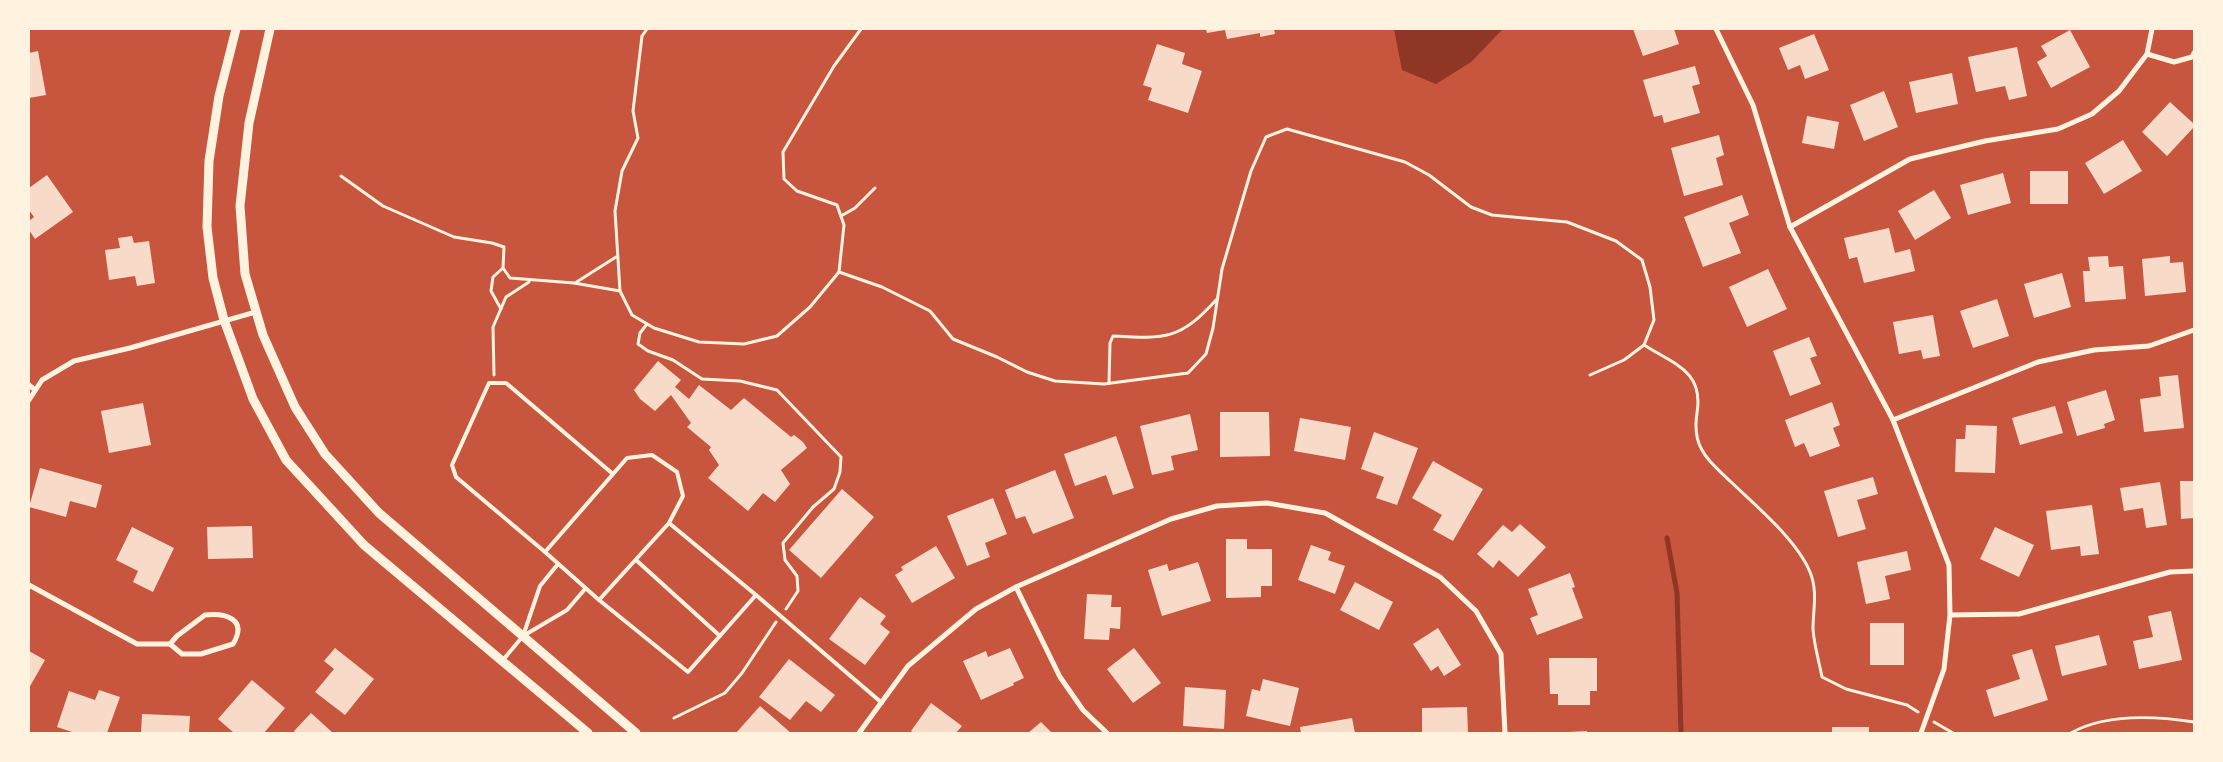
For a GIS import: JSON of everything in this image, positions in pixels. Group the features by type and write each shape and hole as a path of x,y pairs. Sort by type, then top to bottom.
{"street":[{"path":"236,29 219,96 209,161 207,227 213,278 224,320 253,399 286,460 364,545 588,733"},
{"path":"270,29 249,122 240,206 245,274 263,335 295,407 325,454 379,513 636,733"},
{"path":"1716,29 1753,105 1790,227 1893,420 1949,565 1950,615 1944,669 1921,733"},
{"path":"1790,227 1910,160 1985,141 2058,129 2092,114 2119,91 2146,54 2152,29"},
{"path":"2146,54 2174,62 2192,57 2194,53"},
{"path":"29,400 42,380 74,361 130,348 256,312"},
{"path":"1893,420 2038,362 2094,350 2149,346 2194,330"},
{"path":"29,385 35,390"},
{"path":"859,733 908,666 976,609 1016,587 1171,519 1216,506 1267,503 1325,513 1440,577 1476,611 1500,654 1505,733"},
{"path":"1950,615 2019,614 2170,572 2194,571"},
{"path":"29,585 137,644 170,644 182,654 201,654 233,644 238,636 238,627 232,618 225,615 205,615 177,636 170,644"},
{"path":"1016,587 1060,677 1083,710 1106,733"}],"lane":[{"path":"613,474 506,383 489,383 452,465 456,477 599,600 688,672 756,596"},
{"path":"545,552 627,458 652,455 677,472 683,496 669,523 599,600"},
{"path":"669,523 882,703"},
{"path":"636,560 720,636"},
{"path":"523,636 540,586 558,564"},
{"path":"502,661 523,636 567,610 585,588"}],"path":[{"path":"647,29 642,36 633,110 638,138 622,172 616,211 616,257 620,291 632,315 647,324 699,342 744,344 777,336 810,307 839,272 844,225 837,205 797,191 784,179 783,152 834,66 861,29"},
{"path":"839,272 882,287 930,311 953,339 1027,372 1055,381 1109,383 1188,373 1206,354 1213,328 1222,268 1251,171 1266,137 1287,129 1405,162 1430,175 1471,207 1492,215 1567,222 1616,241 1642,260 1650,287 1654,320 1644,345 1624,360 1590,375"},
{"path":"340,176 383,206 454,237 492,243 504,247 503,268 510,278 574,283 620,291"},
{"path":"841,216 855,208 875,188"},
{"path":"574,283 616,257"},
{"path":"501,309 492,291 493,276 503,268"},
{"path":"495,383 494,326 506,297 530,281"},
{"path":"1109,383 1110,349 1113,336 1152,338 1184,330 1200,317 1217,298"},
{"path":"647,324 640,333 638,344 648,351 673,360 702,379 740,381 777,390 842,457 840,472 834,488 813,507 783,543 785,560 797,576 798,592 788,606"},
{"path":"1644,345 1682,368 1696,384 1698,408 1694,429 1702,450 1716,468 1780,528 1810,572 1816,600 1813,628 1822,677 1846,689 1907,705"},
{"path":"674,718 725,693 742,673 774,625"},
{"path":"2071,733 2086,725 2107,720 2174,719 2194,722"},
{"path":"1949,730 1953,733"}],"shaded area":[{"path":"1394,29 1503,29 1471,62 1436,84 1402,70"}],"building":[{"path":"1206,29 1274,29 1275,34 1260,37 1260,33 1227,39 1225,30 1207,33"},
{"path":"1633,29 1674,29 1679,44 1643,56"},
{"path":"2070,30 2090,67 2051,88 2037,62 2047,56 2041,46"},
{"path":"1814,34 1829,70 1805,79 1800,65 1788,70 1779,48"},
{"path":"1157,44 1185,53 1182,64 1202,71 1188,113 1148,100 1152,88 1143,85"},
{"path":"2017,47 2027,96 2009,100 2005,86 1976,92 1968,57"},
{"path":"38,51 46,95 29,98 29,53"},
{"path":"1695,66 1700,84 1692,86 1700,113 1664,123 1662,115 1654,117 1643,80"},
{"path":"1952,73 1958,104 1916,113 1909,82"},
{"path":"1884,91 1898,127 1864,141 1850,105"},
{"path":"2170,102 2194,124 2194,127 2167,156 2142,132"},
{"path":"1807,116 1839,122 1834,149 1802,143"},
{"path":"1719,135 1724,155 1716,158 1723,185 1684,196 1671,148"},
{"path":"2123,140 2142,171 2104,194 2085,163"},
{"path":"2030,171 2068,171 2068,204 2030,204"},
{"path":"2003,173 2011,203 1968,215 1960,185"},
{"path":"47,175 73,212 35,239 29,230 29,221 34,217 29,210 29,188"},
{"path":"1934,190 1951,218 1915,240 1898,211"},
{"path":"1742,195 1749,215 1729,223 1741,253 1703,267 1684,217"},
{"path":"1889,228 1895,253 1910,249 1915,271 1864,283 1857,257 1849,259 1844,238"},
{"path":"132,236 134,243 149,241 155,283 137,286 135,276 109,280 105,250 120,248 118,238"},
{"path":"2108,256 2109,267 2123,266 2126,299 2085,302 2083,271 2090,271 2088,257"},
{"path":"2170,256 2170,263 2183,262 2186,292 2145,296 2142,259"},
{"path":"1768,269 1787,309 1747,327 1729,287"},
{"path":"2062,273 2071,307 2034,318 2024,284"},
{"path":"1997,299 2009,336 1973,348 1960,311"},
{"path":"1933,315 1940,356 1923,359 1921,350 1899,354 1893,322"},
{"path":"1809,337 1817,356 1810,358 1821,384 1790,396 1773,351"},
{"path":"658,361 681,380 675,387 689,399 699,385 731,410 744,398 791,437 794,435 803,442 807,448 781,470 790,484 775,502 763,493 748,511 708,478 719,465 709,450 711,447 687,427 691,423 671,395 655,411 640,399 634,390"},
{"path":"2178,375 2184,428 2144,432 2140,399 2161,396 2159,377"},
{"path":"2106,390 2115,420 2104,424 2105,428 2077,436 2067,402"},
{"path":"1832,402 1840,425 1833,428 1840,446 1810,457 1804,443 1795,447 1785,420"},
{"path":"143,403 151,445 109,453 101,411"},
{"path":"2055,406 2063,433 2020,445 2012,418"},
{"path":"1220,412 1269,412 1270,456 1220,457"},
{"path":"1190,414 1198,450 1171,456 1174,470 1152,475 1140,426"},
{"path":"1300,418 1351,427 1345,460 1294,451"},
{"path":"1966,425 1997,426 1995,473 1955,472 1956,439 1965,439"},
{"path":"1374,432 1418,448 1397,505 1376,498 1384,477 1361,469"},
{"path":"1116,436 1134,488 1113,495 1106,475 1075,486 1064,454"},
{"path":"1433,461 1483,489 1453,541 1433,530 1442,515 1412,498"},
{"path":"40,468 102,485 96,508 70,501 66,517 29,507"},
{"path":"1055,470 1074,518 1033,534 1025,516 1016,519 1005,490"},
{"path":"1873,477 1878,494 1857,500 1866,529 1838,537 1824,491"},
{"path":"2180,481 2194,481 2194,518 2181,519"},
{"path":"2160,482 2167,525 2146,528 2143,508 2124,511 2120,488"},
{"path":"842,489 874,517 821,578 789,550"},
{"path":"993,498 1007,534 985,543 990,557 967,566 947,516"},
{"path":"2092,505 2099,554 2081,556 2080,546 2051,550 2046,511"},
{"path":"1520,524 1546,547 1518,577 1499,560 1493,568 1477,554 1503,525 1512,532"},
{"path":"252,526 253,558 208,559 207,527"},
{"path":"132,527 174,548 153,592 133,582 138,571 116,560"},
{"path":"1995,527 2034,545 2019,577 1980,559"},
{"path":"1226,539 1247,539 1247,549 1272,549 1272,586 1261,586 1261,597 1226,598"},
{"path":"1311,545 1331,552 1328,560 1345,566 1335,594 1298,580"},
{"path":"936,546 955,578 912,603 895,575 903,570 901,567"},
{"path":"1907,551 1911,570 1885,576 1890,599 1866,604 1857,562"},
{"path":"1198,562 1211,601 1162,616 1148,570 1167,564 1169,571"},
{"path":"1570,573 1575,587 1572,588 1583,618 1537,635 1530,618 1538,615 1528,589"},
{"path":"1355,582 1393,602 1379,630 1340,610"},
{"path":"1087,594 1112,595 1111,607 1121,607 1120,629 1110,628 1109,640 1084,639"},
{"path":"860,597 886,616 880,624 890,632 865,665 829,639"},
{"path":"2171,611 2182,660 2139,669 2133,641 2153,637 2148,616"},
{"path":"1870,623 1904,623 1904,665 1870,665"},
{"path":"1438,628 1461,665 1444,676 1438,666 1431,671 1413,644"},
{"path":"2099,635 2107,665 2062,676 2055,646"},
{"path":"335,648 374,679 345,715 315,692 334,669 324,661"},
{"path":"1010,648 1024,678 1013,683 1014,685 981,700 963,661 986,651 988,657"},
{"path":"1134,648 1161,683 1133,703 1107,669"},
{"path":"2032,649 2048,700 1994,717 1986,690 2020,679 2012,655"},
{"path":"29,651 45,660 29,688"},
{"path":"1549,658 1597,658 1597,691 1590,691 1590,705 1558,705 1558,694 1550,694"},
{"path":"789,659 835,695 821,712 806,701 790,720 759,697"},
{"path":"1263,679 1299,688 1290,726 1246,716 1252,689 1260,691"},
{"path":"252,680 285,708 264,733 234,733 218,719"},
{"path":"1185,687 1226,690 1224,729 1183,726"},
{"path":"99,690 120,697 107,733 75,733 57,727 69,691 95,700"},
{"path":"931,703 962,726 956,733 914,733 911,731"},
{"path":"760,706 791,733 736,733"},
{"path":"1467,707 1468,733 1422,733 1422,708"},
{"path":"311,713 333,733 296,733 294,731"},
{"path":"142,714 190,716 189,733 141,733"},
{"path":"1352,718 1355,733 1301,733 1300,727"},
{"path":"1041,722 1052,733 1028,733"},
{"path":"1832,727 1869,727 1869,733 1832,733"},
{"path":"1587,731 1587,733 1568,733 1568,732"}],"waterway":[{"path":"1667,538 1677,593 1681,733"}]}
